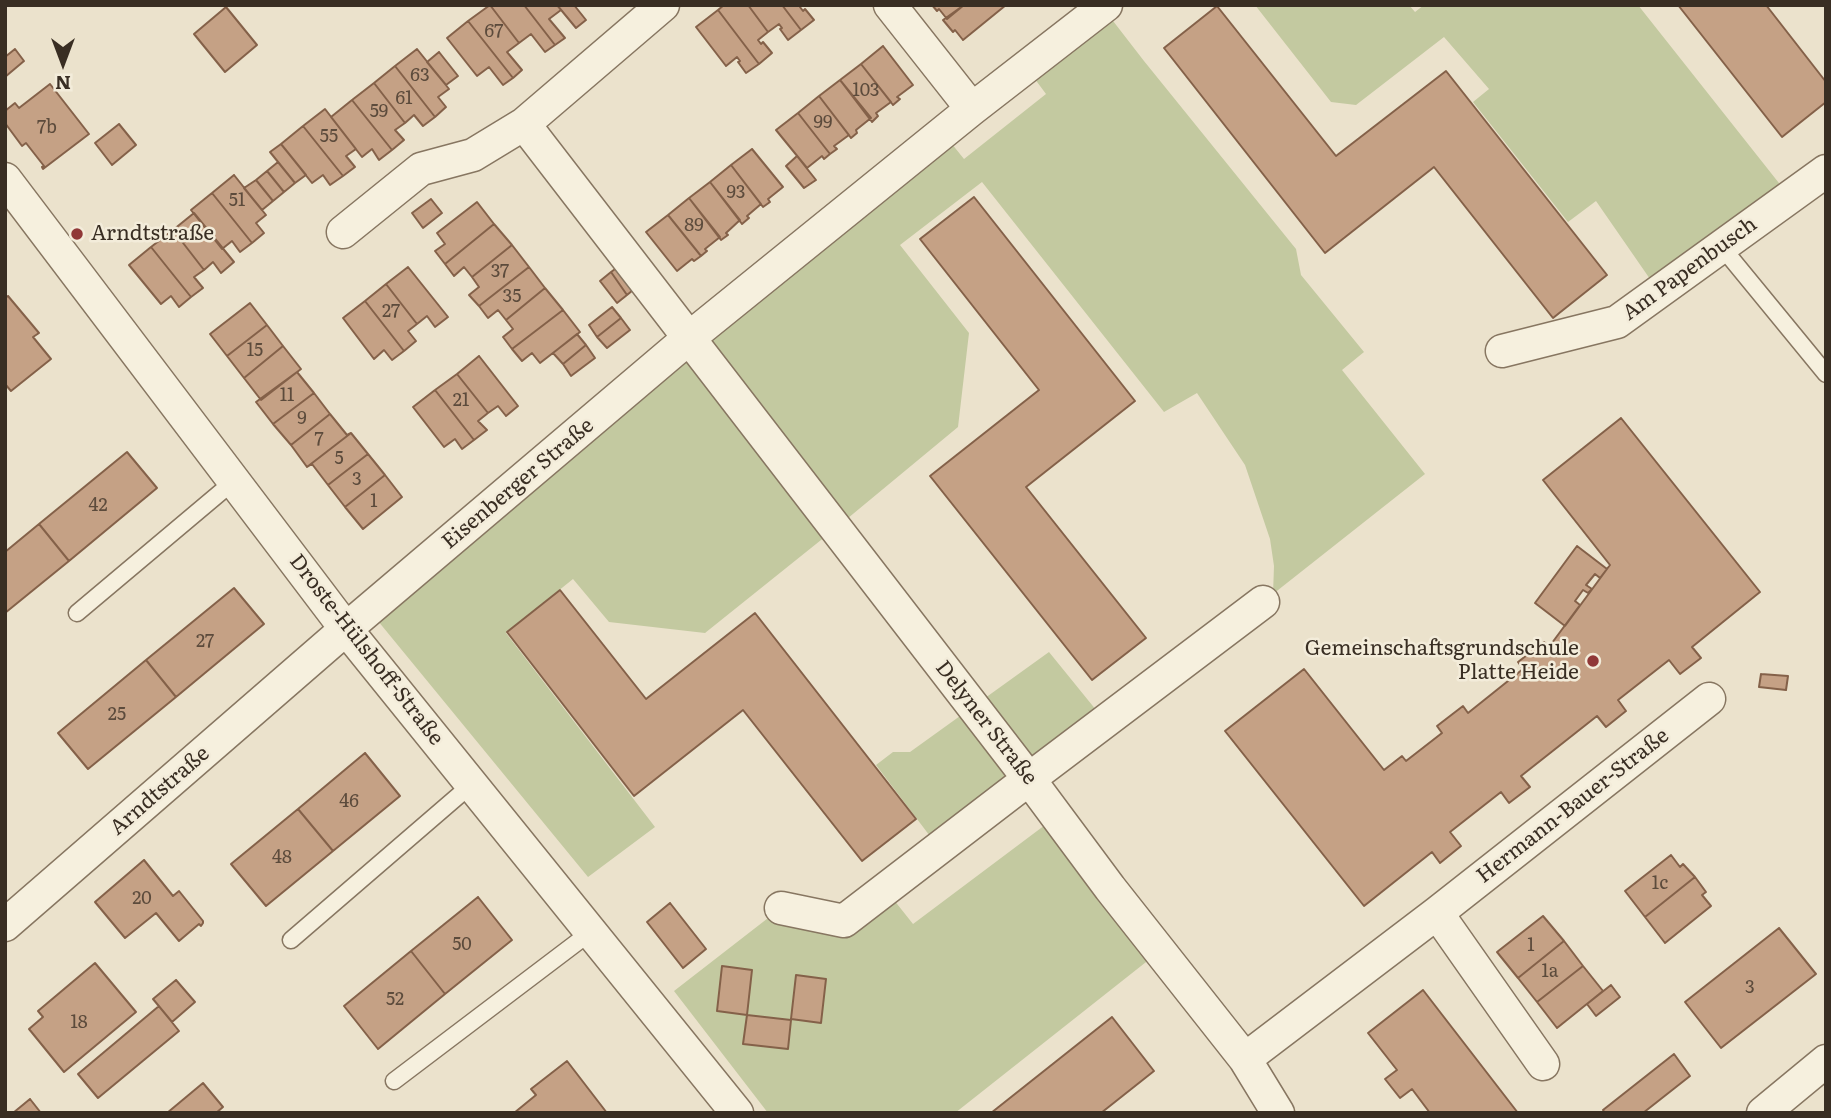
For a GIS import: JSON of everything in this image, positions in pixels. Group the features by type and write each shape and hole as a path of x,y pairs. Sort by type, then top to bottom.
{"street":[{"path":"343,232 421,169 473,155 524,124 663,5"},
{"path":"890,5 972,109"},
{"name":"Eisenberger Straße","path":"346,629 689,338 972,109 1107,5"},
{"path":"524,124 689,338"},
{"name":"Am Papenbusch","path":"1502,351 1618,322 1826,171"},
{"name":"Droste-Hülshoff-Straße","path":"5,179 346,629 737,1113"},
{"name":"Delyner Straße","path":"689,338 1106,883 1245,1059 1278,1113"},
{"path":"781,908 844,921 1263,602"},
{"name":"Arndtstraße","path":"5,925 346,629"},
{"name":"Hermann-Bauer-Straße","path":"1245,1059 1437,913 1709,699"},
{"path":"1437,913 1543,1064"},
{"path":"1763,1113 1826,1061"}],"lane":[{"path":"1721,246 1826,374"},
{"path":"77,613 234,481"},
{"path":"291,940 472,784"},
{"path":"394,1081 592,931"}],"green space":[{"path":"1255,5 1409,5 1415,12 1424,5 1638,5 1790,197 1659,292 1596,201 1568,222 1473,102 1489,89 1444,37 1356,105 1331,102"},
{"path":"1103,8 1296,249 1301,275 1364,352 1342,370 1425,474 1273,594 1274,566 1270,539 1245,465 1197,393 1164,412 982,182 900,245 969,333 958,427 705,633 609,622 573,579 506,633 655,827 588,877 369,610 943,133 964,159 1046,94 1026,67"},
{"path":"1049,652 1105,721 939,848 876,765 893,752 910,752"},
{"path":"1057,816 1160,951 955,1113 768,1113 674,991 781,908 844,921 886,890 913,924"}],"building":[{"path":"490,5 524,5 555,45 545,52 531,34 519,43"},
{"path":"490,5 519,43 507,52 522,70 513,78 468,21"},
{"path":"524,5 557,5 561,10 549,19 565,38 555,45"},
{"path":"557,5 574,5 586,20 576,28"},
{"path":"724,5 748,5 768,32 758,40 772,53 759,64 718,10"},
{"path":"748,5 782,5 801,30 788,40 779,24 768,32"},
{"path":"782,5 803,5 800,7 814,20 801,30"},
{"path":"932,5 964,5 947,19"},
{"path":"964,5 1006,5 963,40 943,20"},
{"path":"1678,5 1766,5 1826,82 1826,102 1782,137"},
{"path":"1217,6 1336,156 1446,71 1607,275 1553,318 1434,167 1325,253 1164,48"},
{"path":"226,7 257,45 225,72 194,34"},
{"path":"718,10 759,64 746,73 737,57 726,66 696,27"},
{"path":"468,21 513,78 503,85 489,67 477,76 447,38"},
{"path":"883,46 913,85 897,97 900,99 893,105 861,64"},
{"path":"15,49 24,61 5,77 5,57"},
{"path":"417,49 449,89 438,97 446,107 435,117 395,66"},
{"path":"439,52 458,76 446,85 427,62"},
{"path":"861,64 891,102 876,113 878,116 872,122 840,80"},
{"path":"395,66 435,117 423,126 414,115 405,123 374,83"},
{"path":"840,80 871,118 856,130 857,133 851,138 819,96"},
{"path":"374,83 405,123 395,130 404,140 392,150 352,100"},
{"path":"50,84 89,134 43,169 44,166 26,143 22,146 5,123 5,111 15,103 19,108"},
{"path":"819,96 849,135 834,146 837,149 830,154 798,113"},
{"path":"352,100 392,150 379,160 372,149 362,157 331,117"},
{"path":"325,109 356,149 346,156 355,167 343,176 303,126"},
{"path":"798,113 830,154 824,159 822,156 807,168 776,130"},
{"path":"119,124 136,145 112,165 95,143"},
{"path":"303,126 343,176 330,185 323,175 312,183 281,144"},
{"path":"281,144 306,175 295,183 270,152"},
{"path":"752,149 783,187 768,199 770,202 763,207 731,165"},
{"path":"797,156 816,180 804,188 786,166"},
{"path":"278,162 295,183 284,192 267,171"},
{"path":"731,165 761,204 742,224 710,182"},
{"path":"267,171 284,192 273,201 256,180"},
{"path":"234,175 266,215 256,223 264,233 252,243 212,193"},
{"path":"256,180 273,201 262,210 244,188"},
{"path":"710,182 740,220 721,240 689,198"},
{"path":"212,193 252,243 240,252 232,241 222,249 191,210"},
{"path":"974,197 1135,401 1026,487 1146,638 1092,680 930,476 1039,390 920,239"},
{"path":"689,198 720,237 705,249 707,251 701,256 668,215"},
{"path":"431,199 442,213 423,228 412,213"},
{"path":"477,202 494,224 445,264 435,251 445,244 437,233"},
{"path":"194,213 234,262 221,273 213,262 204,270 173,230"},
{"path":"668,215 701,256 694,261 692,259 677,271 646,232"},
{"path":"494,224 512,245 472,277 464,267 454,276 445,264"},
{"path":"173,230 204,270 194,277 203,288 191,297 151,247"},
{"path":"512,245 529,267 479,306 469,295 479,287 472,277"},
{"path":"151,247 191,297 179,307 171,296 161,304 129,265"},
{"path":"622,264 639,285 627,295 611,272"},
{"path":"408,267 448,317 435,327 427,316 417,324 386,284"},
{"path":"529,267 545,288 506,320 498,310 488,318 479,306"},
{"path":"611,272 627,295 617,303 600,281"},
{"path":"386,284 417,324 408,331 416,341 404,351 365,301"},
{"path":"545,288 563,310 512,349 503,337 513,329 506,320"},
{"path":"8,296 39,333 33,337 51,359 11,391 5,384 5,298"},
{"path":"365,301 404,351 392,360 384,350 374,359 343,318"},
{"path":"250,303 267,325 227,356 210,334"},
{"path":"612,307 621,318 597,337 589,325"},
{"path":"563,310 580,332 540,363 532,353 522,361 512,349"},
{"path":"621,318 630,330 607,348 597,337"},
{"path":"267,325 283,346 244,378 227,356"},
{"path":"577,334 586,345 563,364 553,353"},
{"path":"586,345 595,358 571,376 563,364"},
{"path":"283,346 301,369 261,400 244,378"},
{"path":"479,356 518,406 506,416 498,406 488,413 457,374"},
{"path":"297,372 314,393 273,424 256,402"},
{"path":"457,374 488,413 478,421 487,430 474,440 435,390"},
{"path":"435,390 474,440 462,449 455,439 444,447 413,407"},
{"path":"314,393 330,414 291,445 273,424"},
{"path":"330,414 347,435 351,433 307,467 291,445"},
{"name":"Gemeinschaftsgrundschule Platte Heide","path":"1621,418 1760,592 1692,647 1701,658 1680,674 1669,660 1618,700 1626,711 1606,727 1597,716 1521,776 1530,787 1509,803 1501,792 1450,832 1461,846 1440,863 1432,852 1364,906 1225,731 1304,669 1384,770 1402,756 1406,761 1442,733 1437,726 1463,706 1468,713 1523,669 1518,662 1544,642 1549,647 1580,605 1575,601 1583,590 1588,593 1592,589 1586,585 1595,574 1600,578 1610,565 1543,480"},
{"path":"351,433 368,454 328,485 312,464 307,467"},
{"path":"127,452 157,488 69,561 39,524"},
{"path":"368,454 385,475 345,507 328,485"},
{"path":"385,475 402,497 363,529 345,507"},
{"path":"39,524 69,561 5,613 5,552"},
{"path":"1577,546 1607,569 1565,626 1535,603"},
{"path":"234,588 264,624 176,697 146,660"},
{"path":"560,590 646,699 755,613 916,819 862,861 743,710 634,796 507,632"},
{"path":"146,660 176,697 88,769 58,733"},
{"path":"1761,674 1788,676 1786,690 1759,687"},
{"path":"365,753 400,796 333,851 298,809"},
{"path":"298,809 333,851 266,906 231,864"},
{"path":"1671,855 1680,867 1683,864 1695,877 1645,917 1625,891"},
{"path":"144,860 173,896 179,891 203,921 201,926 199,924 179,941 156,913 125,938 95,902"},
{"path":"1695,877 1706,892 1702,895 1711,906 1665,943 1645,917"},
{"path":"478,897 512,940 445,994 411,951"},
{"path":"670,903 706,949 683,968 647,922"},
{"path":"1543,916 1564,941 1518,978 1497,952"},
{"path":"1779,928 1816,974 1721,1048 1685,1002"},
{"path":"1564,941 1583,966 1537,1002 1518,978"},
{"path":"411,951 445,994 378,1049 344,1006"},
{"path":"95,963 136,1012 64,1072 29,1029 43,1017 38,1011"},
{"path":"722,966 752,970 747,1015 717,1011"},
{"path":"1583,966 1603,991 1557,1028 1537,1002"},
{"path":"796,975 826,979 821,1023 791,1019"},
{"path":"176,980 195,1002 172,1022 153,999"},
{"path":"1611,985 1620,997 1596,1016 1587,1004"},
{"path":"1423,990 1518,1113 1430,1113 1412,1089 1400,1098 1385,1079 1397,1070 1368,1033"},
{"path":"159,1006 179,1031 98,1098 78,1074"},
{"path":"747,1015 791,1020 788,1049 743,1044"},
{"path":"1112,1017 1154,1071 1101,1113 991,1113"},
{"path":"1674,1054 1690,1076 1643,1113 1605,1113 1603,1110"},
{"path":"567,1061 607,1113 514,1113 536,1095 531,1089"},
{"path":"203,1083 223,1107 216,1113 167,1113"},
{"path":"30,1099 41,1113 13,1113"}],"place":[{"name":"Arndtstraße","path":"77,234"},
{"name":"Gemeinschaftsgrundschule Platte Heide","path":"1593,661"}]}
